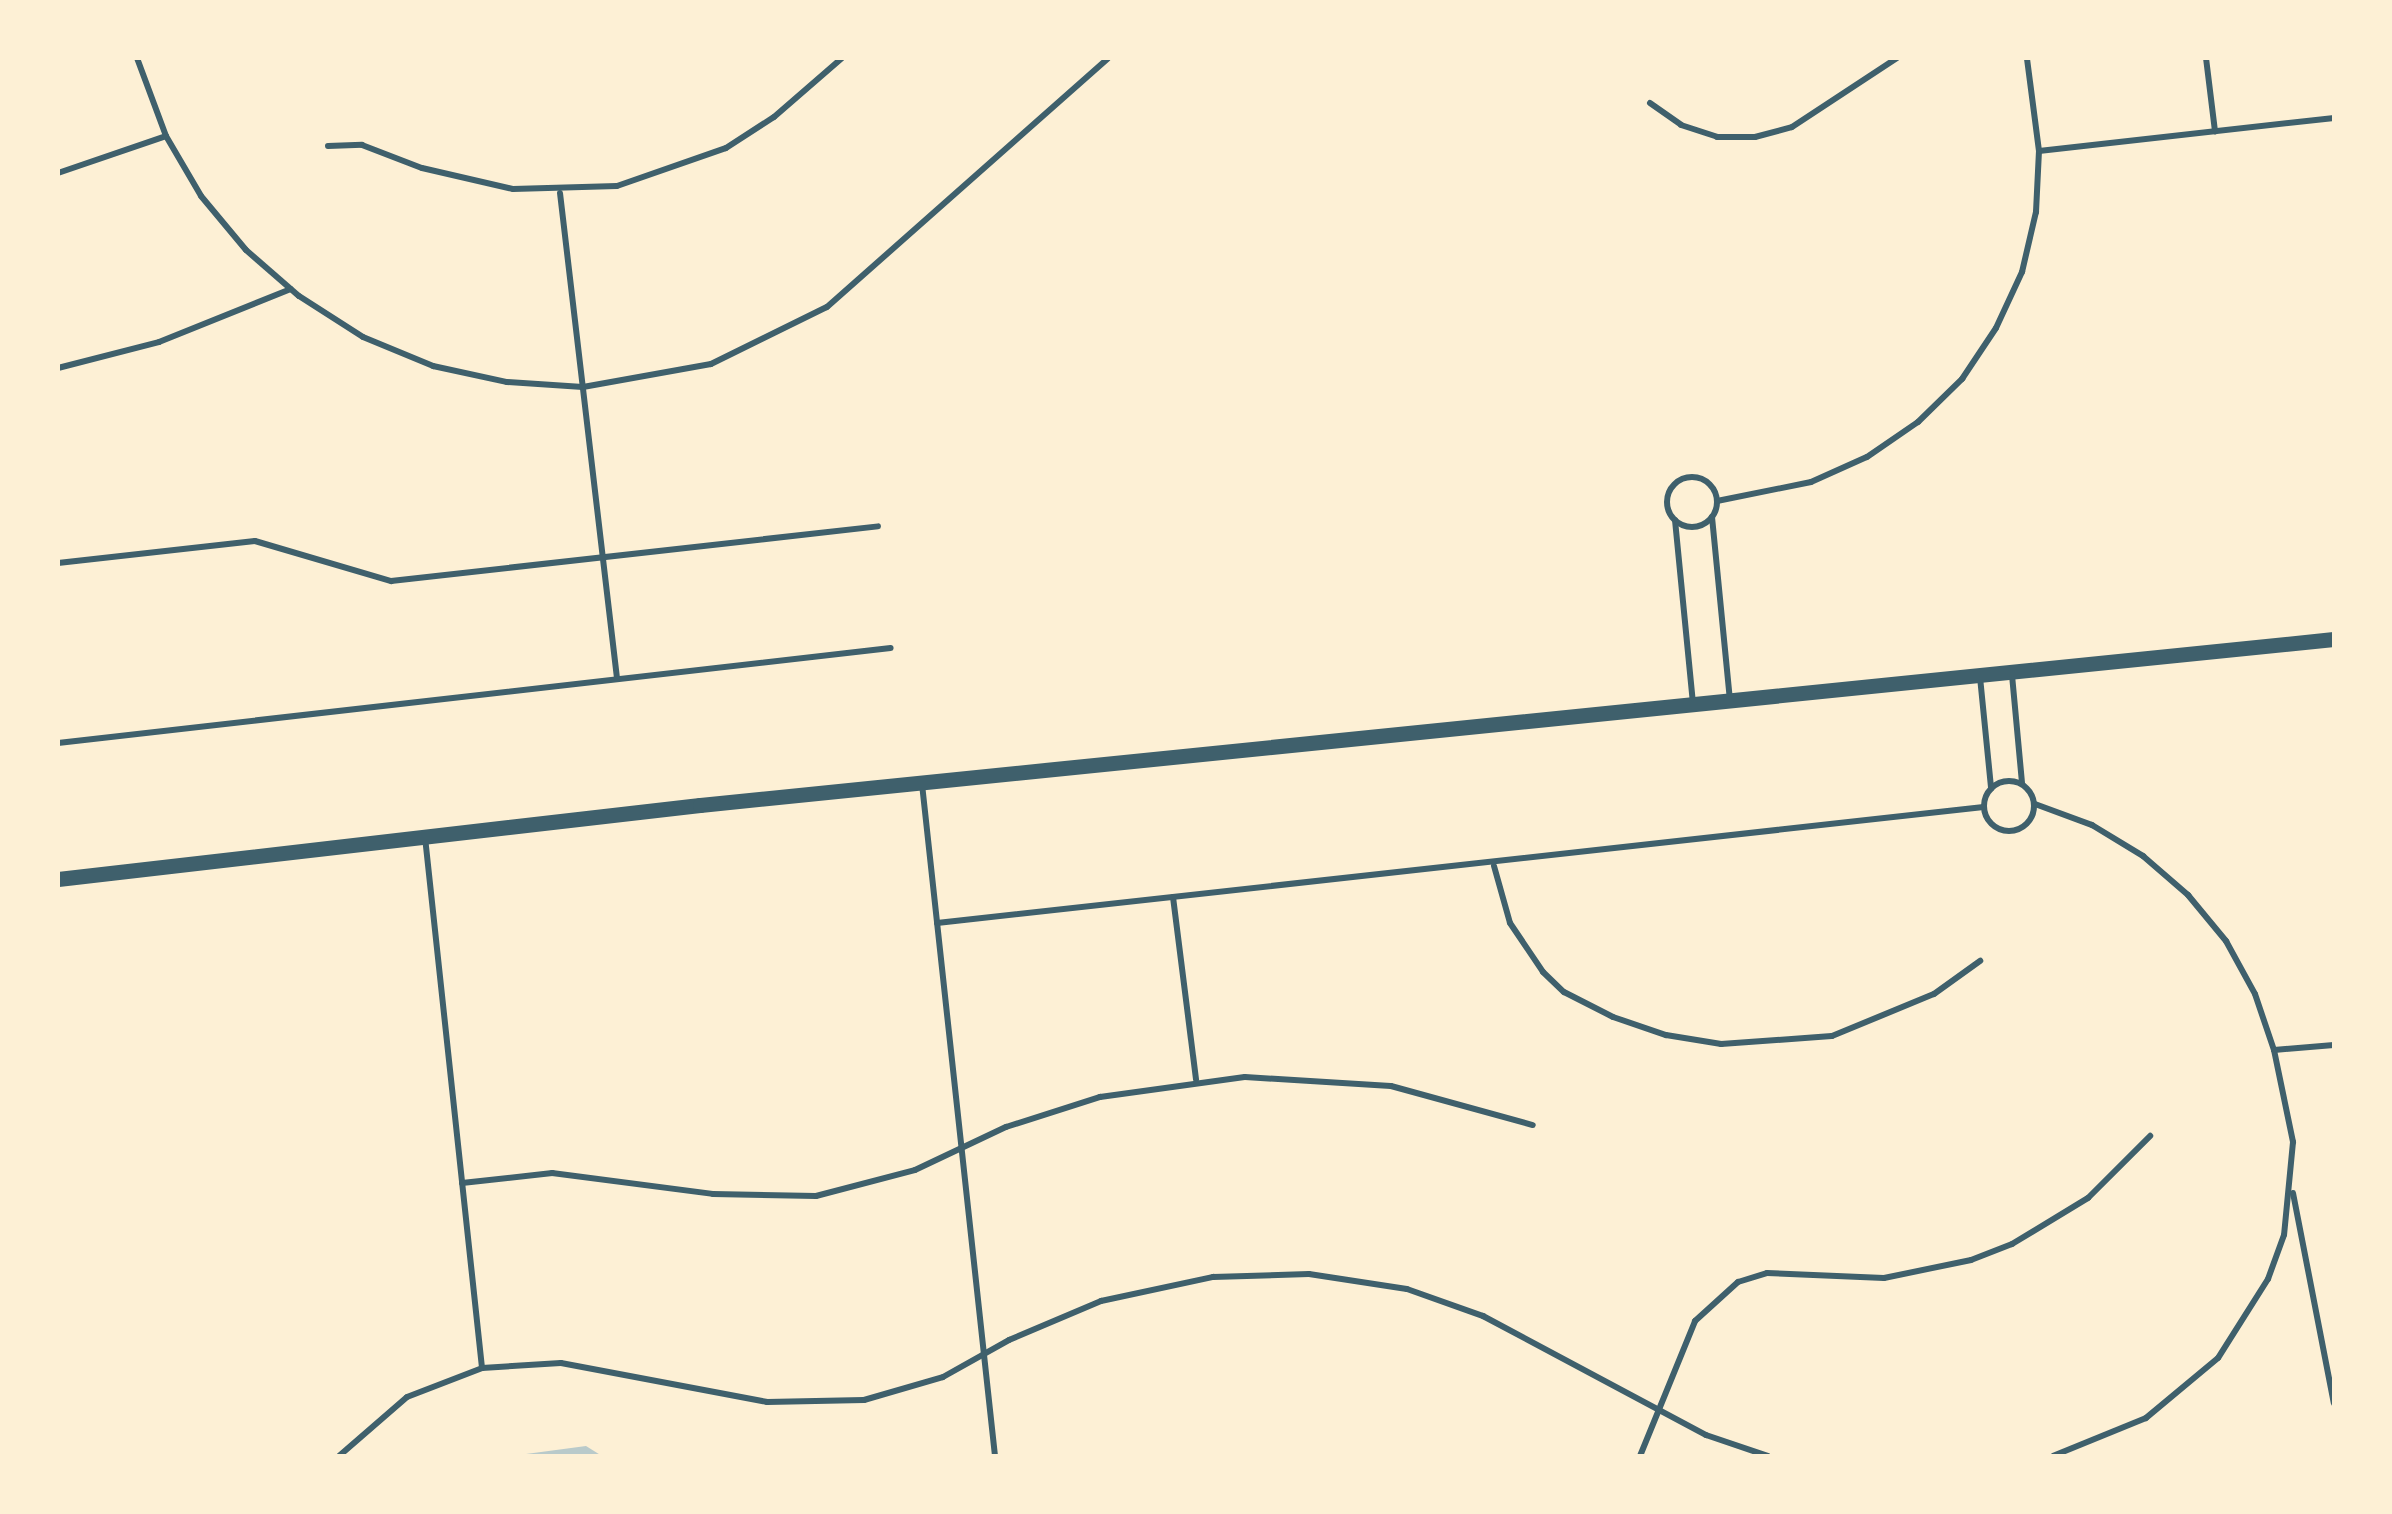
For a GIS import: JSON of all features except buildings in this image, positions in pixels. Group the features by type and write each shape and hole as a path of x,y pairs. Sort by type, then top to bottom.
{"street":[{"path":"58,878 922,783 2334,639"}],"lane":[{"path":"137,58 166,136 202,196 246,250 291,289 363,337 433,366 507,382 583,387 710,364 827,307 1108,58"},
{"path":"328,146 362,145 467,181 560,193 673,172 726,148 774,118 842,58"},
{"path":"1650,103 1681,125 1717,137 1755,138 1822,110 1897,58"},
{"path":"1717,501 1811,482 1868,457 1918,422 1962,378 1996,328 2022,272 2036,212 2039,151 2026,58"},
{"path":"2206,58 2214,131"},
{"path":"2039,151 2334,118"},
{"path":"58,173 166,136"},
{"path":"560,193 617,679"},
{"path":"58,368 159,342 291,289"},
{"path":"1693,705 1675,520 1667,498 1681,479 1705,480 1717,501 1712,516 1730,701"},
{"path":"1675,520 1698,526 1712,516"},
{"path":"58,563 254,540 391,582 878,526"},
{"path":"58,743 892,648"},
{"path":"2012,672 2022,784 2035,804 2092,825 2143,856 2188,895 2226,941 2255,994 2274,1050 2294,1142 2292,1189 2268,1279 2218,1358 2146,1418 2052,1456"},
{"path":"1980,676 1991,788 1984,807"},
{"path":"922,783 995,1456"},
{"path":"1991,788 2022,784"},
{"path":"1984,807 1998,830 2012,832 2024,828 2035,804"},
{"path":"937,923 1494,866 1984,807"},
{"path":"424,837 482,1368"},
{"path":"1494,866 1510,923 1543,972 1597,1009 1666,1035 1758,1044 1832,1036 1918,1002 1980,961"},
{"path":"1173,898 1196,1080"},
{"path":"2274,1050 2334,1045"},
{"path":"462,1183 552,1173 713,1194 816,1196 899,1176 961,1147 1100,1097 1196,1080 1294,1076 1375,1084 1533,1125"},
{"path":"1640,1456 1655,1409 1694,1320 1738,1282 1767,1273 1884,1278 1971,1260 2025,1237 2088,1198 2150,1136"},
{"path":"2292,1189 2334,1403"},
{"path":"340,1456 407,1397 482,1368 561,1363 767,1402 864,1400 944,1378 1008,1340 1101,1301 1213,1277 1309,1274 1407,1289 1483,1316 1655,1409 1768,1456"}],"shaded area":[{"path":"586,1446 602,1456 511,1456"}]}
